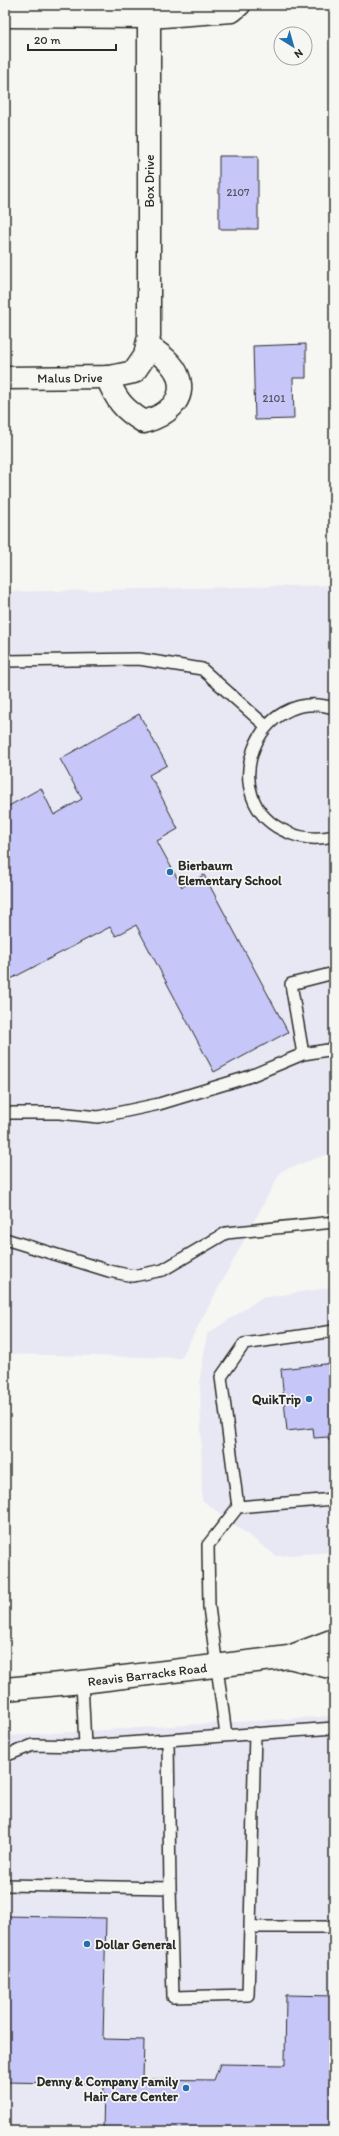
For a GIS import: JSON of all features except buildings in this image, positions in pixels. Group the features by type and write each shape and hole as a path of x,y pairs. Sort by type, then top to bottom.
{"street":[{"path":"5,16 149,17 232,11 239,5"},
{"name":"Box Drive","path":"134,372 145,356 149,336 149,17"},
{"path":"107,377 113,392 127,412 144,422 156,419 173,408 180,393 178,375 164,358 147,345"},
{"name":"Malus Drive","path":"5,378 107,377 134,372"},
{"name":"Reavis Barracks Road","path":"5,1689 82,1682 289,1657 334,1640"},
{"name":"Reavis Barracks Road","path":"289,1657 334,1668"}],"lane":[{"path":"5,661 139,659 202,669 266,726"},
{"path":"334,708 325,705 304,706 284,712 266,726 253,746 248,769 251,792 261,812 278,828 300,837 323,839 334,836"},
{"path":"302,1054 291,984 334,973"},
{"path":"5,1113 59,1113 98,1117 159,1104 248,1077 302,1054 334,1049"},
{"path":"5,1239 109,1271 133,1276 164,1270 226,1232 334,1222"},
{"path":"226,1735 209,1608 208,1545 238,1507 221,1377 244,1344 334,1331"},
{"path":"238,1507 334,1499"},
{"path":"82,1682 85,1746"},
{"path":"5,1756 33,1745 85,1746 334,1728"},
{"path":"168,1741 173,1997 248,1995 255,1733"},
{"path":"5,1885 170,1888"},
{"path":"250,1927 334,1926"}],"shaded area":[{"name":"Bierbaum Elementary School","path":"334,585 334,1152 281,1171 181,1358 5,1354 5,592"},
{"path":"334,1287 334,1552 276,1556 202,1500 200,1378 207,1334 261,1298"},
{"path":"334,1716 334,2131 5,2131 5,1736"}],"place":[{"name":"Bierbaum Elementary School","path":"170,872"},
{"name":"QuikTrip","path":"309,1399"},
{"name":"Dollar General","path":"87,1944"},
{"name":"Denny & Company Family Hair Care Center","path":"186,2088"}]}
